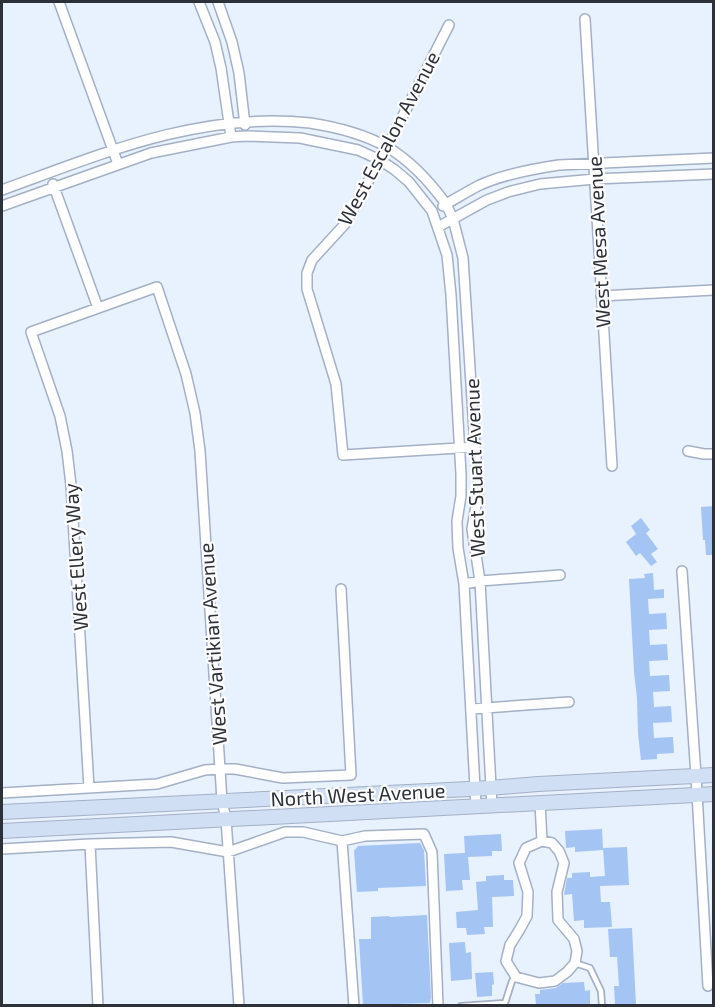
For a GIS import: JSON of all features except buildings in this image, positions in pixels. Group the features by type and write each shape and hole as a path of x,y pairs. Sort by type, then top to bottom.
{"main road":[{"name":"North West Avenue","path":"2,812 714,775"},
{"name":"North West Avenue","path":"2,831 714,794"}],"street":[{"path":"59,2 118,164"},
{"path":"199,2 215,42 231,137"},
{"path":"218,2 232,42 239,73 246,136"},
{"name":"West Mesa Avenue","path":"585,18 612,466"},
{"name":"West Escalon Avenue","path":"449,25 345,224 312,260 307,273 308,289 336,384 343,455 459,448"},
{"name":"West Stuart Avenue","path":"2,190 146,139 179,131 245,121 291,121 357,133 387,147 418,171 433,187 446,204 453,219 463,258 479,488 472,529 480,581 492,806"},
{"name":"West Stuart Avenue","path":"2,206 151,153 246,136 300,138 358,150 395,170 409,182 432,211 447,255 451,295 461,496 457,520 458,548 464,584 476,806"},
{"path":"432,211 481,185 524,171 559,165 714,158"},
{"path":"49,173 98,308"},
{"path":"438,227 487,200 527,186 558,181 714,174"},
{"name":"West Vartikian Avenue","path":"98,308 157,287 186,374 195,413 200,451 222,801 226,819 239,1005"},
{"path":"601,297 714,290"},
{"name":"West Ellery Way","path":"89,788 70,474 60,416 31,332 98,308"},
{"path":"459,448 475,447"},
{"path":"688,451 714,454"},
{"path":"682,571 708,986"},
{"path":"464,584 560,575"},
{"path":"2,794 157,784 205,770 235,768 284,778 351,775 341,589"},
{"path":"471,709 569,702"},
{"path":"540,803 542,841"},
{"name":"North West Avenue","path":"2,849 171,842 228,852 285,832 303,832 342,841 365,836 424,834 432,852 438,1005"},
{"path":"342,841 354,1005"},
{"path":"542,841 552,843 560,851 564,863 556,892 558,920 574,939 577,951 575,963 555,981 539,982 516,977 506,961 510,945 527,916 528,892 519,863 526,848 542,841"},
{"path":"90,844 98,1005"}],"lane":[{"path":"575,963 590,968 601,991 602,1005"},
{"path":"461,1005 506,1004 512,981 516,977"}]}
